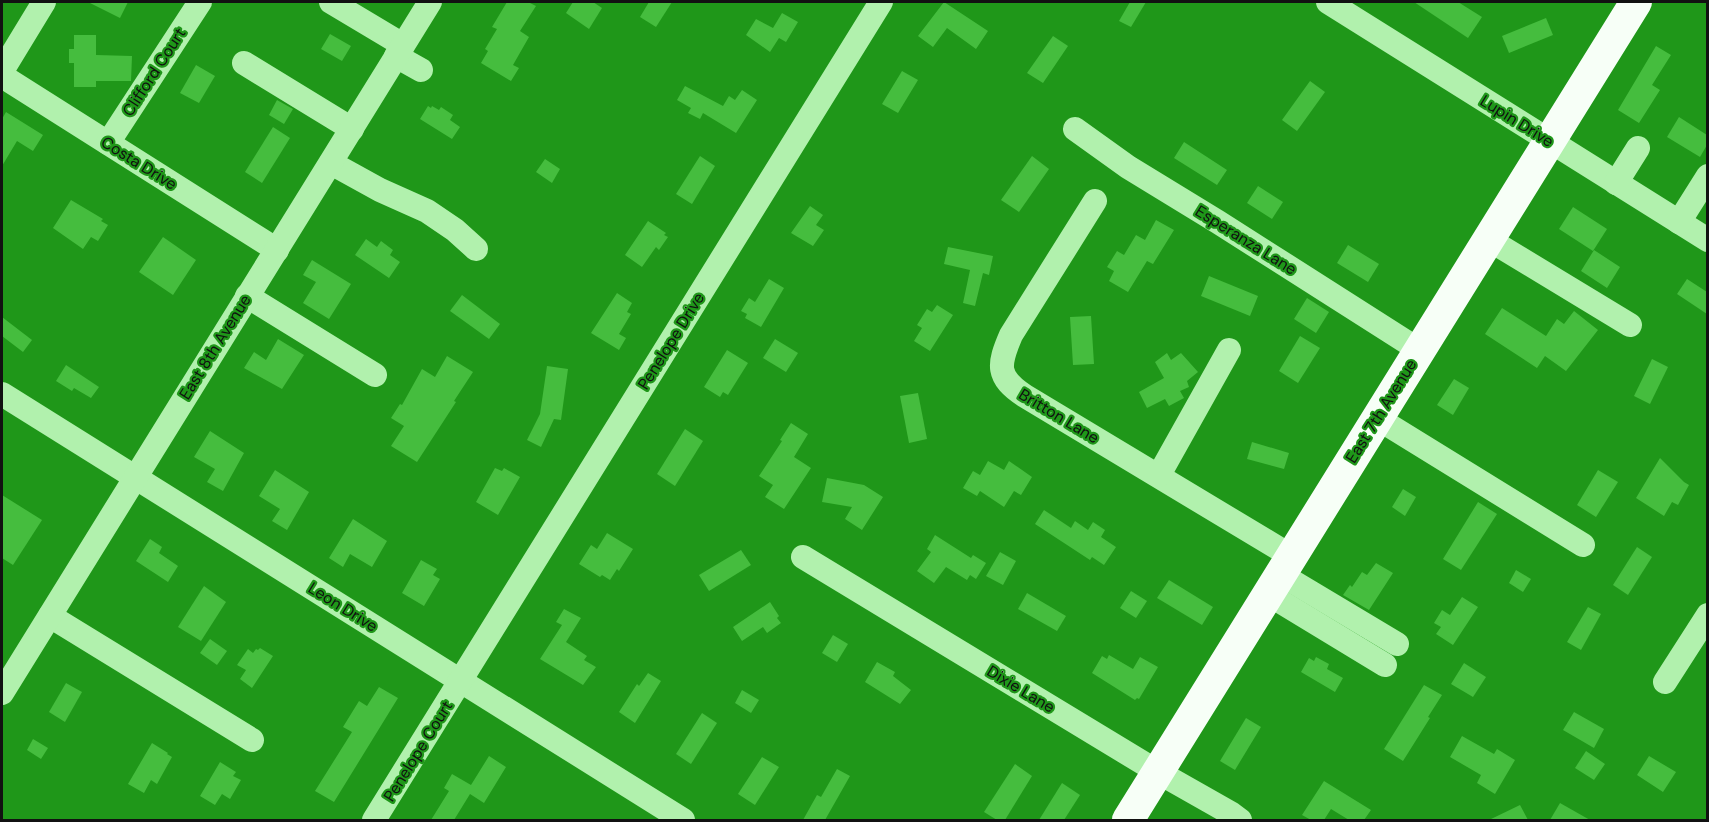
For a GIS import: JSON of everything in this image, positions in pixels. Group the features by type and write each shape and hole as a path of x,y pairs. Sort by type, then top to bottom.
{"main road":[{"name":"East 7th Avenue","path":"1128,820 1636,2"}],"street":[{"path":"2,71 44,2"},
{"name":"Clifford Court","path":"108,143 200,2"},
{"path":"331,2 399,51 421,70"},
{"name":"East 8th Avenue","path":"2,693 429,2"},
{"name":"Penelope Drive","path":"461,681 880,2"},
{"name":"Lupin Drive","path":"1328,2 1707,240"},
{"path":"244,63 352,129"},
{"name":"Costa Drive","path":"2,76 277,250"},
{"name":"Esperanza Lane","path":"1075,129 1128,166 1419,350"},
{"path":"1616,183 1638,148"},
{"path":"331,163 380,190 427,211 476,249"},
{"path":"1679,222 1707,176"},
{"name":"Britton Lane","path":"1095,201 1011,336 1003,354 1001,369 1006,380 1014,389 1159,476 1280,575"},
{"path":"1488,239 1630,326"},
{"path":"247,296 375,375"},
{"path":"1159,476 1229,350"},
{"name":"Leon Drive","path":"2,394 684,820"},
{"path":"1377,418 1583,545"},
{"name":"Dixie Lane","path":"803,557 1240,820"},
{"path":"1280,575 1397,644"},
{"path":"1280,575 1385,665"},
{"path":"1665,682 1707,615"},
{"path":"50,616 252,740"},
{"name":"Penelope Court","path":"374,820 461,681"}],"building":[{"path":"88,2 128,2 120,18"},
{"path":"507,2 528,2 536,6 520,31 529,37 513,65 519,68 511,81 481,63 488,51 485,49 497,29 492,27"},
{"path":"573,2 593,2 602,8 589,29 566,13"},
{"path":"649,2 672,2 656,27 640,17"},
{"path":"944,2 988,31 976,49 947,28 933,47 918,36"},
{"path":"1130,2 1146,2 1131,27 1119,21"},
{"path":"1414,2 1458,2 1482,17 1468,38"},
{"path":"782,13 798,22 786,42 779,38 770,52 746,35 756,19 773,28"},
{"path":"1546,18 1553,35 1509,53 1502,36"},
{"path":"330,34 351,46 342,61 321,49"},
{"path":"74,35 96,35 96,55 132,56 131,81 96,81 96,87 74,87 74,63 69,63 69,49 74,49"},
{"path":"1053,36 1068,46 1043,83 1027,73"},
{"path":"1656,46 1671,55 1652,85 1660,90 1639,123 1618,110"},
{"path":"196,65 215,76 199,103 180,93"},
{"path":"902,71 918,80 898,113 882,104"},
{"path":"1310,81 1325,92 1297,131 1282,120"},
{"path":"685,86 723,106 729,96 735,100 742,90 757,100 736,133 703,113 700,119 688,113 691,108 677,100"},
{"path":"277,100 293,109 284,124 269,115"},
{"path":"428,106 439,110 441,107 453,115 450,120 460,127 452,139 420,119"},
{"path":"6,112 43,135 33,151 17,141 2,166 2,119"},
{"path":"1679,117 1707,135 1707,145 1700,157 1667,137"},
{"path":"273,127 290,138 262,183 245,172"},
{"path":"1184,142 1227,170 1217,185 1174,158"},
{"path":"700,156 715,166 692,204 676,194"},
{"path":"1032,156 1049,169 1019,212 1001,200"},
{"path":"545,159 560,169 552,183 536,172"},
{"path":"1258,186 1283,202 1272,219 1247,203"},
{"path":"71,200 103,219 101,221 108,225 98,241 91,237 83,249 53,228"},
{"path":"810,206 823,215 816,225 824,230 813,246 791,233"},
{"path":"1573,207 1607,229 1593,251 1559,229"},
{"path":"1156,220 1174,230 1153,264 1147,261 1128,292 1109,281 1114,271 1107,267 1117,251 1124,255 1136,235 1145,240"},
{"path":"648,221 666,233 664,235 668,237 659,250 656,247 642,267 625,255"},
{"path":"163,237 196,260 173,295 139,272"},
{"path":"366,239 377,247 381,241 393,250 390,255 400,262 389,278 355,255"},
{"path":"1348,245 1379,264 1368,282 1337,263"},
{"path":"948,247 993,256 989,275 983,273 975,306 963,303 970,270 944,264"},
{"path":"1594,250 1620,267 1607,288 1581,271"},
{"path":"312,260 351,284 329,319 303,303 316,282 303,275"},
{"path":"1209,276 1258,296 1250,316 1201,296"},
{"path":"769,279 784,288 761,327 745,318 747,314 741,311 749,298 755,302"},
{"path":"1687,279 1707,292 1707,314 1677,294"},
{"path":"617,293 632,303 627,312 631,314 619,334 626,338 619,350 591,333"},
{"path":"462,295 500,324 489,339 450,311"},
{"path":"1307,298 1329,312 1316,333 1294,319"},
{"path":"937,305 953,315 930,351 914,341 922,328 917,325 927,309 932,312"},
{"path":"1502,308 1546,336 1557,319 1564,324 1574,311 1598,330 1566,371 1545,356 1537,368 1485,334"},
{"path":"1091,316 1094,364 1073,365 1070,317"},
{"path":"2,317 32,340 23,352 2,336"},
{"path":"1300,336 1320,348 1298,383 1279,371"},
{"path":"278,339 304,355 282,389 244,368 254,352 266,360"},
{"path":"775,339 798,353 786,372 763,358"},
{"path":"727,350 748,363 728,395 723,392 720,397 704,387"},
{"path":"1167,353 1171,360 1181,353 1198,372 1187,381 1189,387 1180,391 1184,398 1169,406 1165,399 1147,408 1139,392 1164,378 1155,362"},
{"path":"447,356 473,372 417,462 391,446 404,426 391,418 400,404 402,405 422,369 435,377"},
{"path":"1652,359 1668,367 1650,404 1634,396"},
{"path":"66,365 99,387 91,398 74,388 72,391 56,381"},
{"path":"547,366 568,369 561,420 554,419 541,447 527,440 540,414"},
{"path":"1454,379 1469,388 1453,415 1437,405"},
{"path":"918,393 927,439 909,443 900,396"},
{"path":"791,423 808,434 794,457 811,468 784,509 765,497 773,485 759,476"},
{"path":"685,429 703,441 675,486 657,474"},
{"path":"210,431 244,453 223,491 207,482 215,469 194,457"},
{"path":"1252,442 1289,453 1284,469 1247,459"},
{"path":"1660,458 1689,485 1678,505 1672,502 1664,516 1636,498"},
{"path":"988,461 1004,470 1009,461 1032,477 1021,495 1014,491 1004,507 980,491 977,496 963,488 973,471 980,475"},
{"path":"495,468 502,471 504,468 520,477 498,515 476,502"},
{"path":"275,470 309,492 287,530 272,521 280,509 259,496"},
{"path":"1598,470 1618,482 1596,517 1577,505"},
{"path":"827,478 864,485 883,497 862,530 845,519 852,507 822,502"},
{"path":"1403,489 1416,497 1405,516 1392,507"},
{"path":"2,495 42,520 13,565 2,558"},
{"path":"1478,502 1497,514 1461,570 1443,559"},
{"path":"1044,510 1071,528 1075,521 1088,530 1093,522 1105,530 1101,537 1116,547 1104,565 1092,557 1090,560 1035,524"},
{"path":"353,519 387,541 372,567 350,554 343,567 329,558"},
{"path":"607,533 633,549 619,571 617,569 610,580 602,575 600,577 579,564 591,545 597,549"},
{"path":"935,535 971,558 973,555 986,563 976,579 970,575 967,580 946,567 934,583 917,571 931,552 927,549"},
{"path":"150,539 162,547 159,553 178,566 168,582 136,561"},
{"path":"1637,547 1652,557 1628,595 1613,585"},
{"path":"741,550 751,565 709,591 699,575"},
{"path":"1000,552 1016,561 1003,585 986,576"},
{"path":"421,560 437,569 433,575 440,579 424,606 402,593"},
{"path":"1376,563 1393,573 1369,610 1343,595 1350,585 1352,587 1362,572 1367,575"},
{"path":"1516,570 1531,579 1523,592 1509,583"},
{"path":"1169,580 1213,607 1202,625 1157,598"},
{"path":"204,586 226,602 201,641 178,627"},
{"path":"1131,591 1147,601 1136,618 1120,608"},
{"path":"1027,593 1066,616 1057,631 1018,609"},
{"path":"1462,597 1478,607 1453,645 1436,634 1441,627 1434,623 1442,610 1450,615"},
{"path":"770,602 781,623 767,633 763,627 742,641 733,627"},
{"path":"1588,607 1601,614 1581,650 1567,642"},
{"path":"564,609 581,618 566,642 587,656 584,660 596,667 583,685 540,659 562,625 556,622"},
{"path":"833,635 848,644 837,662 822,653"},
{"path":"210,639 227,651 217,665 200,653"},
{"path":"260,648 273,656 252,688 240,679 246,670 237,665 248,649 253,653"},
{"path":"1109,655 1133,669 1140,657 1158,667 1139,699 1135,700 1092,673 1102,656 1107,659"},
{"path":"1316,657 1329,664 1327,669 1343,678 1335,692 1301,672 1309,658 1314,661"},
{"path":"877,662 895,672 893,676 911,690 900,704 865,682"},
{"path":"1464,663 1486,677 1473,697 1451,684"},
{"path":"648,673 661,681 635,723 619,712 637,684 639,686"},
{"path":"66,683 82,692 65,722 49,712"},
{"path":"1424,685 1442,695 1403,761 1384,749"},
{"path":"379,687 398,698 334,802 315,791 352,732 343,727 359,701 367,706"},
{"path":"742,690 759,700 751,713 735,703"},
{"path":"1574,712 1604,729 1594,748 1563,730"},
{"path":"702,713 717,723 691,764 676,754"},
{"path":"1246,718 1261,727 1235,770 1220,761"},
{"path":"1462,736 1494,754 1497,749 1515,760 1495,794 1477,783 1481,775 1450,757"},
{"path":"33,739 48,748 41,759 27,750"},
{"path":"152,743 172,757 157,784 151,780 144,793 128,784"},
{"path":"1586,751 1605,764 1594,780 1575,768"},
{"path":"489,756 506,767 484,803 470,794 454,820 431,820 449,791 444,788 452,774 471,785"},
{"path":"1649,756 1676,772 1663,792 1637,775"},
{"path":"762,757 779,767 755,805 738,794"},
{"path":"220,762 236,772 233,776 241,780 230,799 222,794 215,805 200,796"},
{"path":"1015,764 1032,776 1005,820 997,820 984,812"},
{"path":"837,769 850,776 825,820 803,820 817,795 821,797"},
{"path":"1324,781 1371,810 1364,820 1349,820 1331,809 1324,820 1311,820 1302,815"},
{"path":"1062,783 1080,795 1064,820 1039,820"},
{"path":"1560,803 1590,820 1550,820"},
{"path":"1520,805 1528,820 1489,820"}]}
